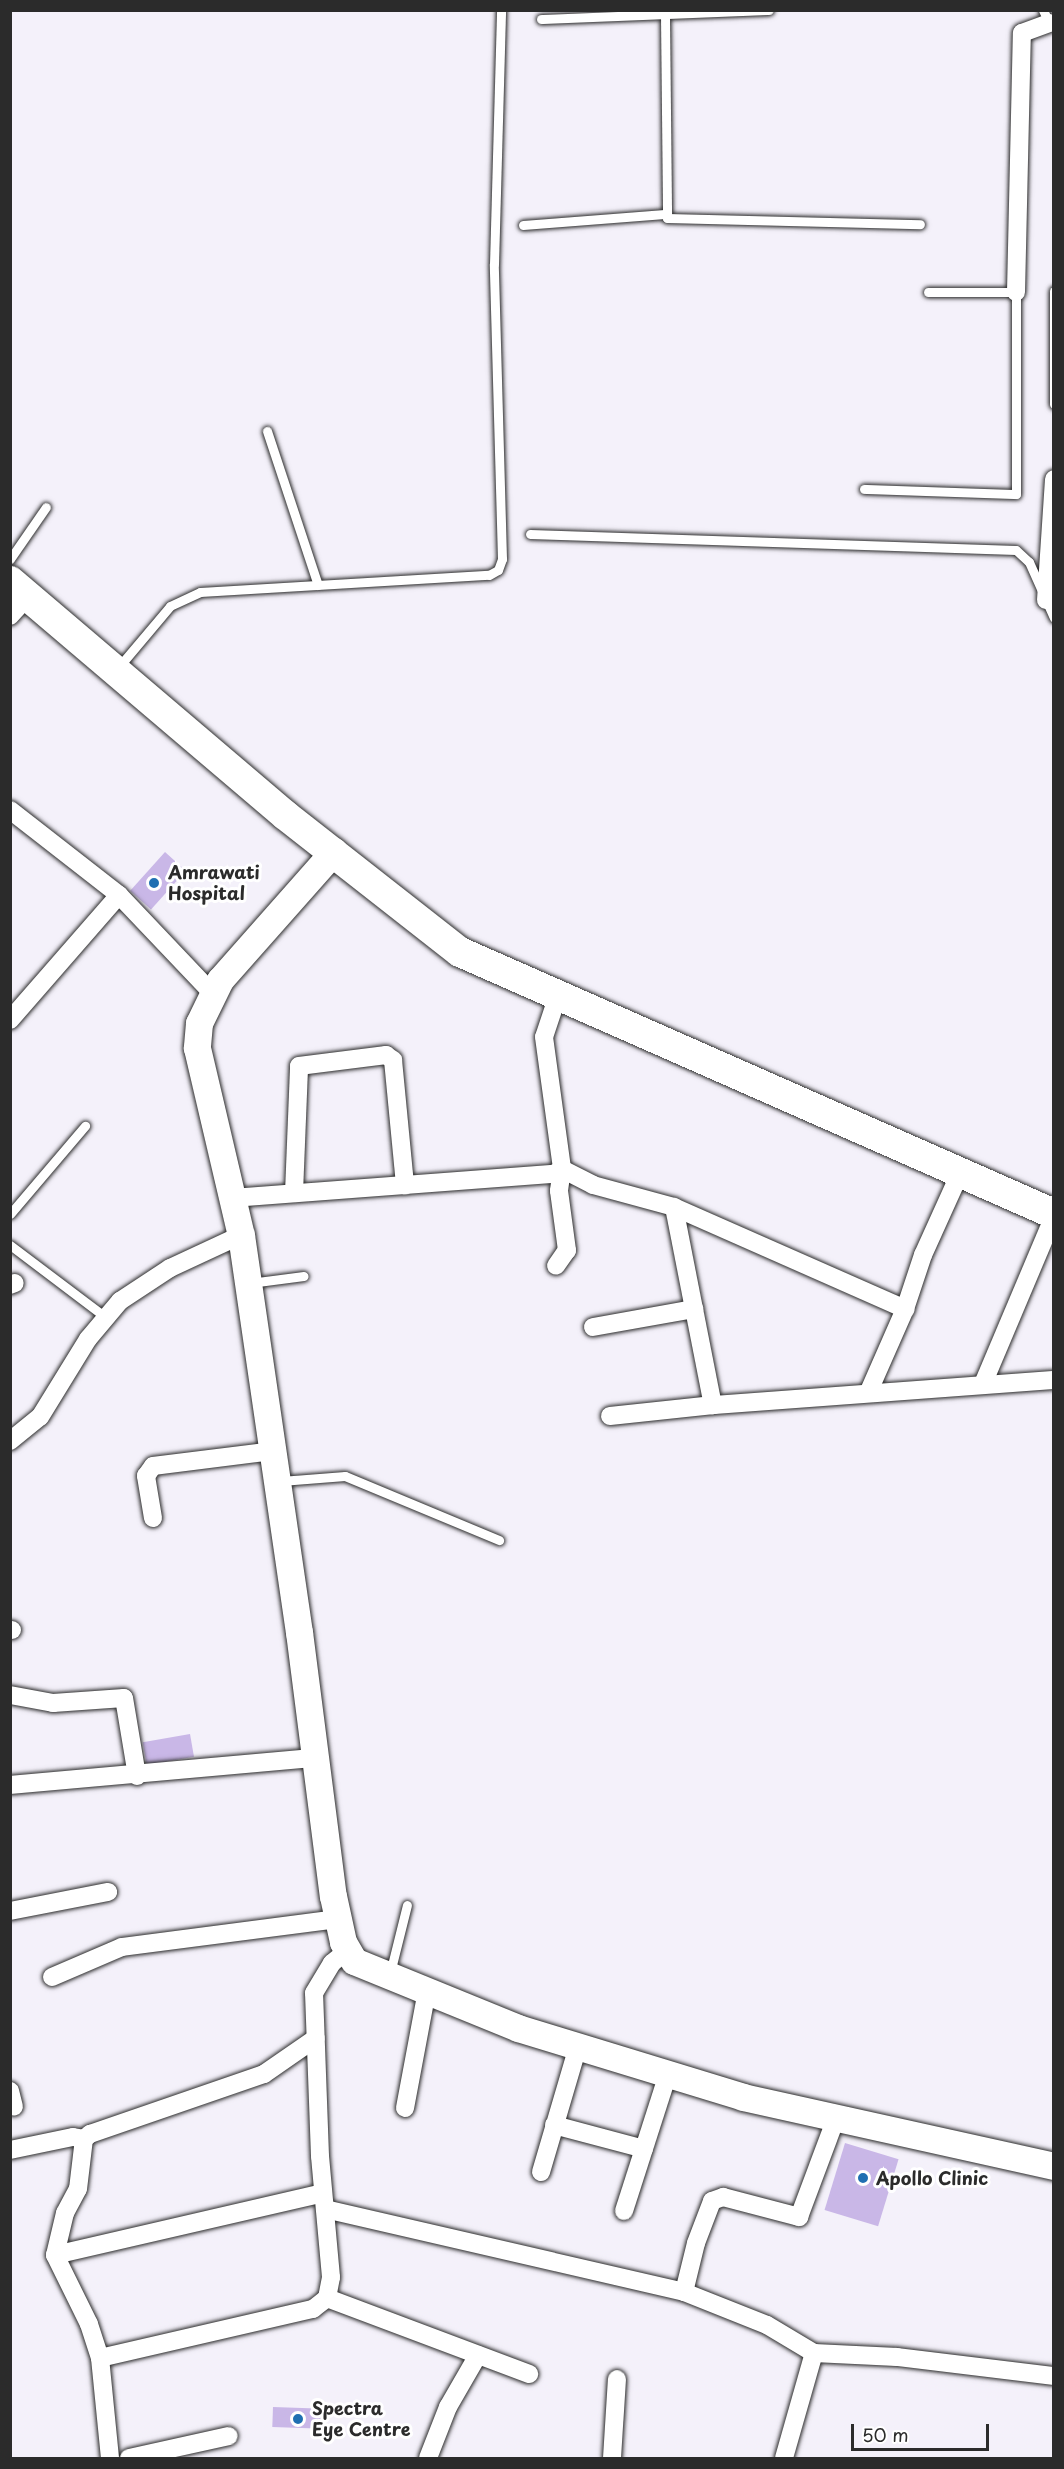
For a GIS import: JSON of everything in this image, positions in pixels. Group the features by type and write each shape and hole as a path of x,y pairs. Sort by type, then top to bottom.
{"main road":[{"path":"16,598 114,672 460,952 1053,1215"},
{"path":"334,850 212,993 199,1023 197,1048 241,1235 274,1451 338,1919 348,1950 354,1960 518,2028 668,2074 836,2118 1053,2166"}],"street":[{"path":"1016,292 1022,33 1048,21"},
{"path":"1046,600 1053,479"},
{"path":"10,810 119,895 212,993"},
{"path":"10,1020 119,895"},
{"path":"556,1266 567,1250 559,1191 562,1169 544,1037 558,995"},
{"path":"294,1193 300,1066 387,1055 393,1060 405,1185"},
{"path":"232,1198 554,1174 562,1169"},
{"path":"562,1169 593,1185 674,1207 905,1309"},
{"path":"869,1391 905,1309 922,1255 960,1173"},
{"path":"674,1207 713,1405"},
{"path":"983,1384 1053,1215"},
{"path":"10,1441 40,1417 104,1316 143,1284 241,1235"},
{"path":"593,1327 694,1309"},
{"path":"610,1416 869,1391 1053,1380"},
{"path":"153,1518 146,1476 153,1466 274,1451"},
{"path":"10,1695 53,1702 124,1698 137,1776"},
{"path":"10,1785 137,1776 315,1758"},
{"path":"10,1911 108,1892"},
{"path":"52,1977 122,1947 338,1919"},
{"path":"100,2358 314,2309 327,2298 331,2277 324,2201 314,1993 332,1963 348,1950"},
{"path":"405,2108 427,1990"},
{"path":"110,2458 100,2358 89,2324 55,2254 65,2213 78,2189 84,2139 90,2134 264,2074 316,2038"},
{"path":"541,2172 578,2046"},
{"path":"624,2211 668,2074"},
{"path":"684,2292 696,2243 717,2197 793,2218 803,2214 836,2118"},
{"path":"554,2126 644,2149"},
{"path":"10,2150 73,2137 84,2139"},
{"path":"55,2254 324,2201 684,2292 767,2325 814,2352 897,2357 1053,2376"},
{"path":"327,2298 529,2374"},
{"path":"784,2458 814,2352"},
{"path":"428,2458 448,2408 478,2355"},
{"path":"612,2458 617,2379"},
{"path":"129,2458 229,2436"}],"lane":[{"path":"114,672 159,617 184,598 200,592 489,575 498,570 502,559 494,264 501,10"},
{"path":"541,19 664,16 769,10"},
{"path":"664,16 665,214"},
{"path":"523,225 665,214 672,220 920,224"},
{"path":"1053,291 1053,404"},
{"path":"864,489 1016,494 1016,292 928,292"},
{"path":"267,431 318,585"},
{"path":"10,559 46,507"},
{"path":"530,534 1016,550 1029,562 1053,618"},
{"path":"10,1214 85,1126"},
{"path":"10,1245 104,1316"},
{"path":"249,1283 304,1275"},
{"path":"278,1482 345,1476 499,1540"},
{"path":"390,1975 407,1905"}],"building":[{"path":"165,852 186,871 151,909 130,891"},
{"path":"190,1734 194,1757 147,1765 143,1742"},
{"path":"845,2143 899,2159 878,2226 825,2210"},
{"path":"273,2407 324,2409 323,2429 272,2427"}],"place":[{"name":"Amrawati Hospital","path":"154,883"},
{"name":"Apollo Clinic","path":"863,2178"},
{"name":"Spectra Eye Centre","path":"298,2419"}]}
